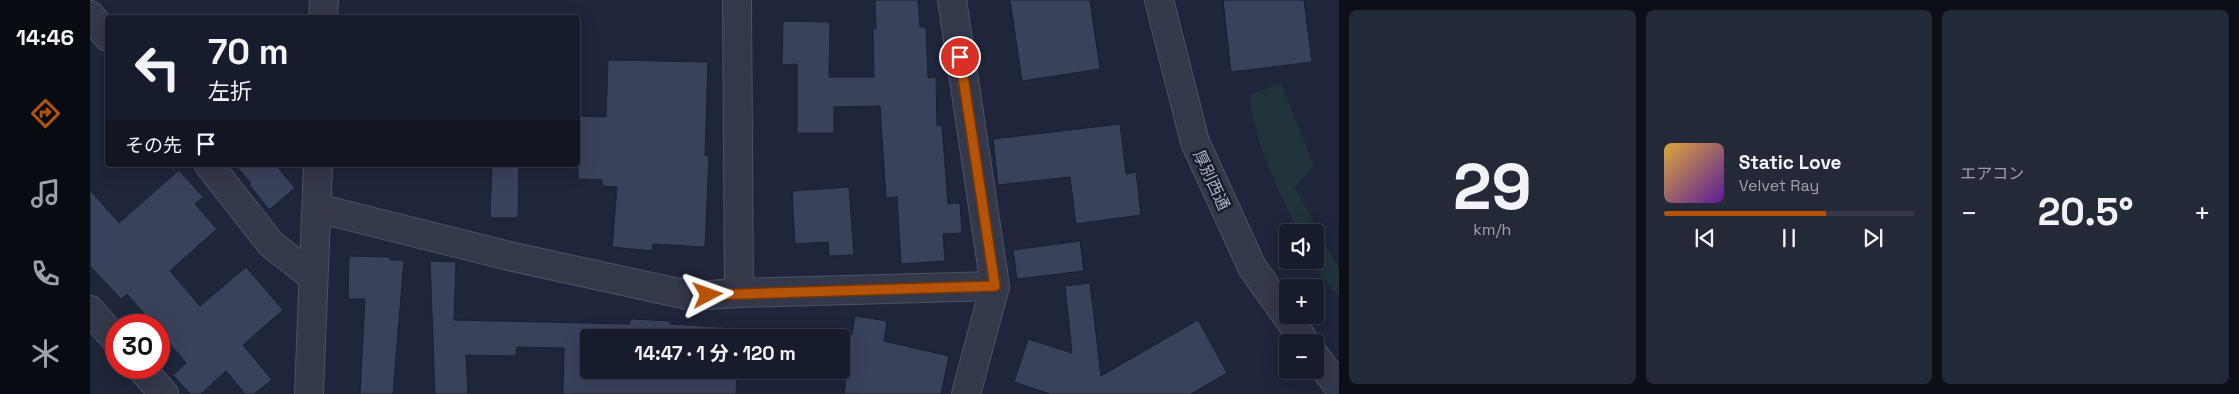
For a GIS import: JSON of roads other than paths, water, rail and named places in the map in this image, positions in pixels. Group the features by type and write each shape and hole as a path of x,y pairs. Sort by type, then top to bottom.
{"street":[{"path":"323,15 324,0"},
{"path":"737,0 739,293"},
{"path":"952,0 995,286 966,394"},
{"name":"厚別西通","path":"1159,0 1195,142 1252,267 1299,334"},
{"path":"90,15 105,33"},
{"path":"211,167 271,244 314,277"},
{"path":"309,394 318,167"},
{"path":"317,208 508,256 692,296 995,286"},
{"path":"90,310 105,327"},
{"path":"1324,368 1339,387"},
{"path":"151,379 164,394"}]}
